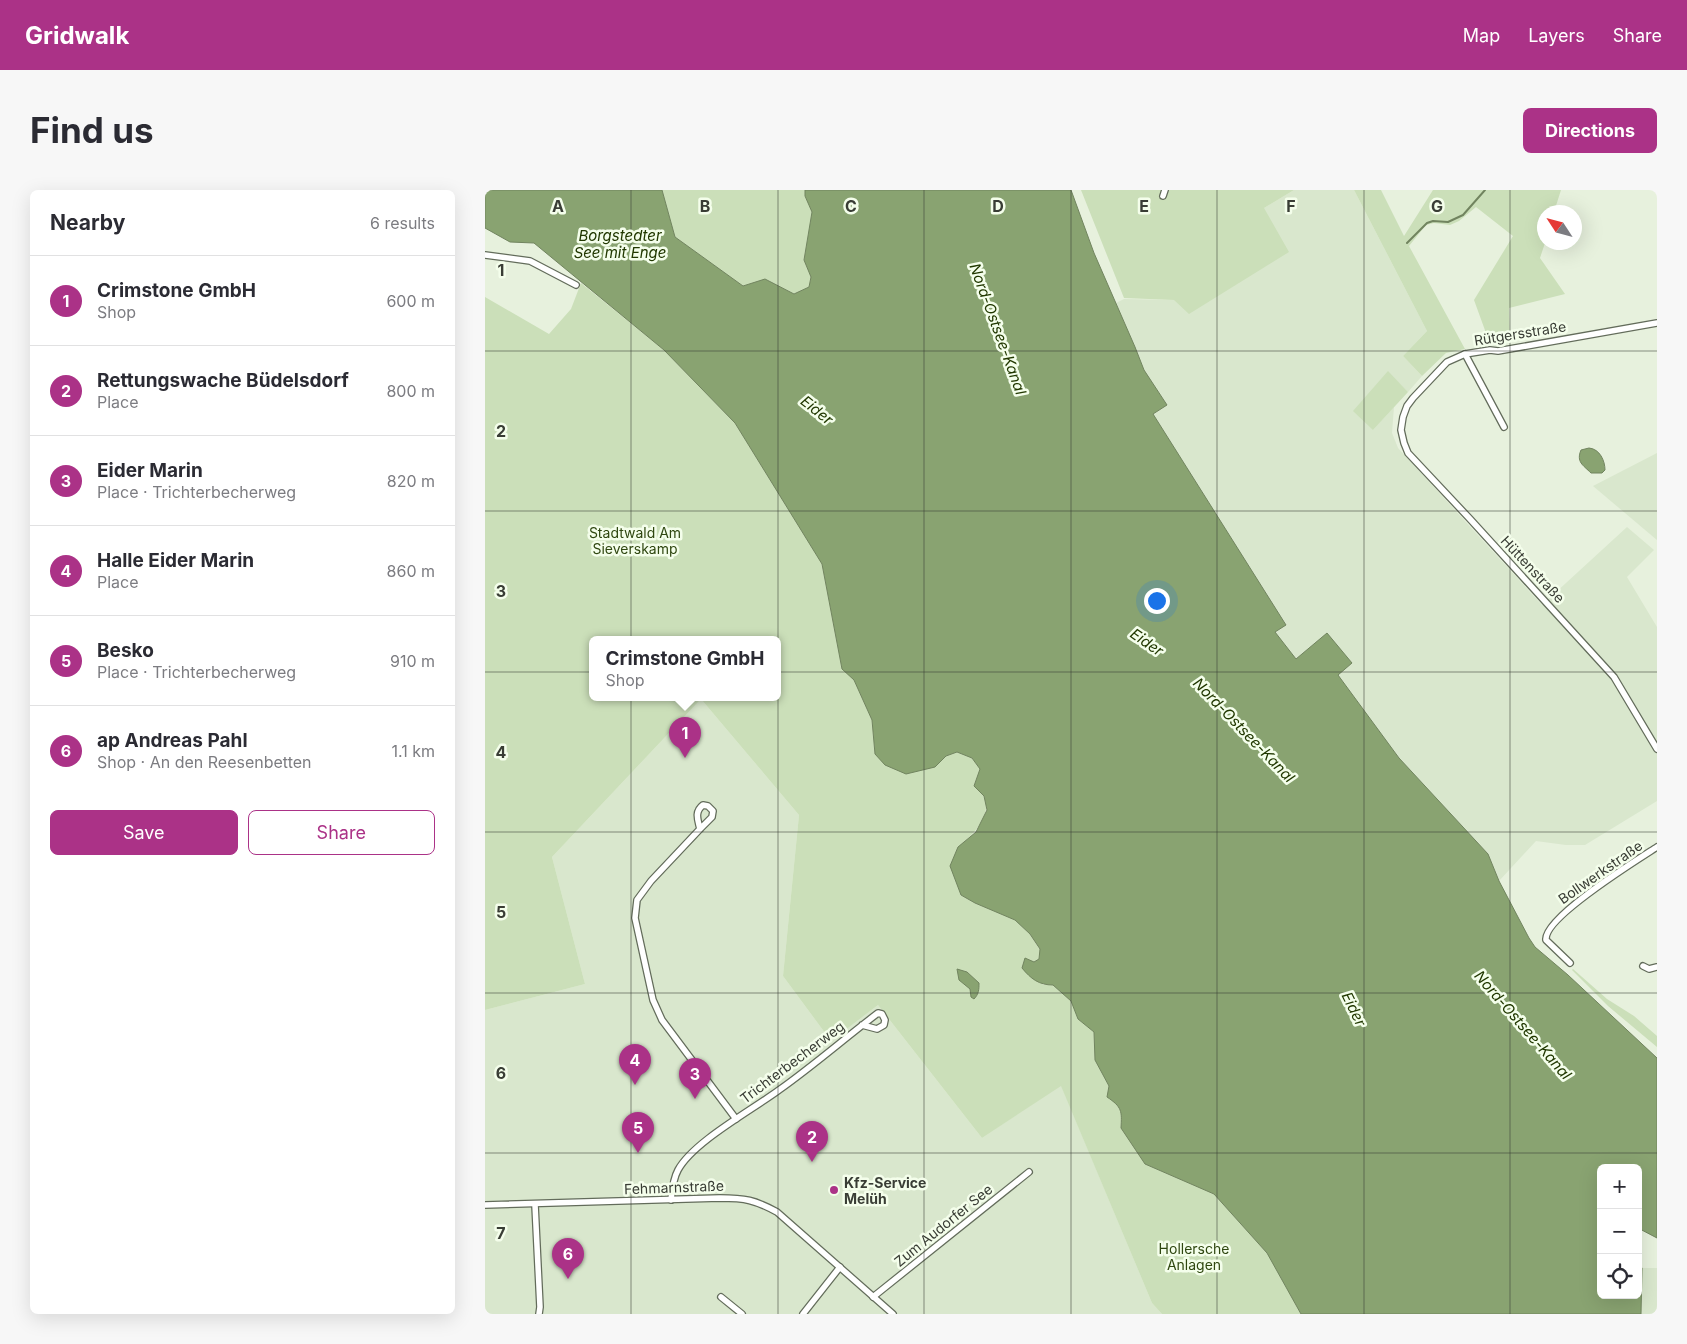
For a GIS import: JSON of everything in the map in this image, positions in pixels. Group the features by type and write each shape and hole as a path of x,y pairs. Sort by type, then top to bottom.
{"street":[{"path":"485,255 530,260 576,285"},
{"name":"Rütgersstraße","path":"1407,406 1447,362 1465,354 1657,322"},
{"path":"1465,354 1504,427"},
{"name":"Hüttenstraße","path":"1407,406 1401,430 1409,454 1614,677 1657,749"},
{"name":"Trichterbecherweg","path":"700,829 651,881 637,900 635,918 653,1000 662,1020 736,1119"},
{"name":"Bollwerkstraße","path":"1570,963 1546,940 1550,928 1568,909 1657,847"},
{"path":"1643,966 1649,969 1657,967"},
{"name":"Trichterbecherweg","path":"671,1200 673,1181 678,1169 694,1151 736,1119 780,1090 862,1025"},
{"name":"Zum Audorfer See","path":"873,1297 1029,1172"},
{"name":"Fehmarnstraße","path":"485,1205 738,1198 760,1203 777,1212 893,1314"},
{"path":"535,1205 539,1314"},
{"path":"803,1314 840,1268"},
{"path":"721,1297 742,1314"}],"shaded area":[{"path":"1294,190 1354,190 1427,331 1403,356 1422,376 1408,392 1388,372 1373,430 1394,407 1392,433 1398,448 1542,605 1627,527 1654,550 1627,577 1657,627 1657,801 1585,845 1566,845 1536,841 1499,881 1488,854 1399,758 1338,674 1352,663 1327,634 1296,659 1274,632 1286,624 1153,414 1167,405 1144,370 1116,303 1124,299 1174,300 1264,208"},
{"path":"1657,453 1657,540 1593,486"},
{"path":"699,701 703,701 799,815 783,976 831,1041 878,1005 982,1138 1061,1085 1152,1303 1162,1314 485,1314 485,1010 585,984 552,857"},
{"path":"1642,1268 1657,1268 1657,1314 1641,1314"}],"green space":[{"path":"662,190 805,190 805,196 812,212 804,260 811,277 809,287 794,294 765,279 743,286 675,237"},
{"path":"1081,190 1162,190 1160,197 1166,198 1169,190 1294,190 1264,208 1289,252 1189,314 1174,300 1124,298"},
{"path":"1354,190 1381,190 1404,236 1433,190 1561,190 1556,205 1537,205 1537,250 1543,250 1540,258 1565,294 1509,308 1510,342 1490,344 1474,300 1513,236 1476,207 1459,221 1450,225 1434,223 1426,225 1409,246 1465,349 1446,353 1422,376 1403,356 1427,331"},
{"path":"581,283 664,350 735,423 822,564 842,669 854,680 872,720 875,754 935,767 946,756 957,752 972,758 980,769 974,786 983,795 986,801 986,808 979,826 965,841 961,895 1015,920 1030,934 1040,950 1039,959 1034,962 1043,985 1053,985 1071,1001 1078,1019 1094,1032 1095,1060 1122,1114 1121,1128 1145,1164 1214,1194 1267,1253 1301,1314 1162,1314 1152,1303 1061,1086 982,1138 878,1005 831,1041 783,976 799,815 703,701 781,701 781,636 589,636 589,701 699,701 552,857 585,984 485,1010 485,297 549,334 571,309"},
{"path":"1388,371 1408,392 1373,430 1353,411"},
{"path":"1573,969 1607,999 1634,1016 1657,1036 1657,1047 1608,1006"}],"water":[{"path":"485,190 662,190 675,237 743,286 765,279 794,294 809,287 811,277 804,260 812,212 805,196 805,190 1071,190 1094,253 1144,370 1167,405 1153,414 1286,625 1275,632 1296,659 1327,633 1352,663 1338,675 1399,758 1488,854 1499,881 1535,947 1657,1058 1657,1238 1642,1230 1642,1164 1597,1164 1597,1299 1641,1299 1641,1314 1301,1314 1267,1253 1214,1194 1145,1164 1121,1128 1120,1110 1107,1097 1109,1086 1095,1060 1094,1032 1078,1019 1071,1001 1053,985 1036,981 1022,968 1025,958 1034,962 1039,959 1040,949 1030,934 1015,920 961,895 950,866 958,847 976,832 987,810 984,796 974,786 980,769 972,758 957,752 946,756 935,767 906,774 885,765 875,754 872,720 854,680 842,669 822,564 735,423 664,350 534,243 510,242 485,228"},
{"path":"1589,448 1601,456 1605,470 1602,473 1591,473 1581,463 1579,458 1581,450"},
{"path":"957,969 967,972 979,983 978,993 974,999 971,997 970,989 959,980"}],"waterway":[{"path":"1407,243 1427,223 1433,221 1448,222 1463,215 1485,190"}],"place":[{"name":"Crimstone GmbH","path":"685,758"},
{"name":"Halle Eider Marin","path":"635,1085"},
{"name":"Eider Marin","path":"695,1099"},
{"name":"Besko","path":"638,1153"},
{"name":"Rettungswache Büdelsdorf","path":"812,1162"},
{"name":"Kfz-Service Melüh","path":"834,1190"},
{"name":"ap Andreas Pahl","path":"568,1279"}],"water label":[{"name":"Borgstedter See mit Enge","path":"620,244"},
{"name":"Nord-Ostsee-Kanal","path":"998,329"},
{"name":"Eider","path":"817,410"},
{"name":"Eider","path":"1147,642"},
{"name":"Nord-Ostsee-Kanal","path":"1244,730"},
{"name":"Eider","path":"1354,1009"},
{"name":"Nord-Ostsee-Kanal","path":"1523,1025"}],"park label":[{"name":"Stadtwald Am Sieverskamp","path":"635,540"},
{"name":"Hollersche Anlagen","path":"1194,1256"}]}
